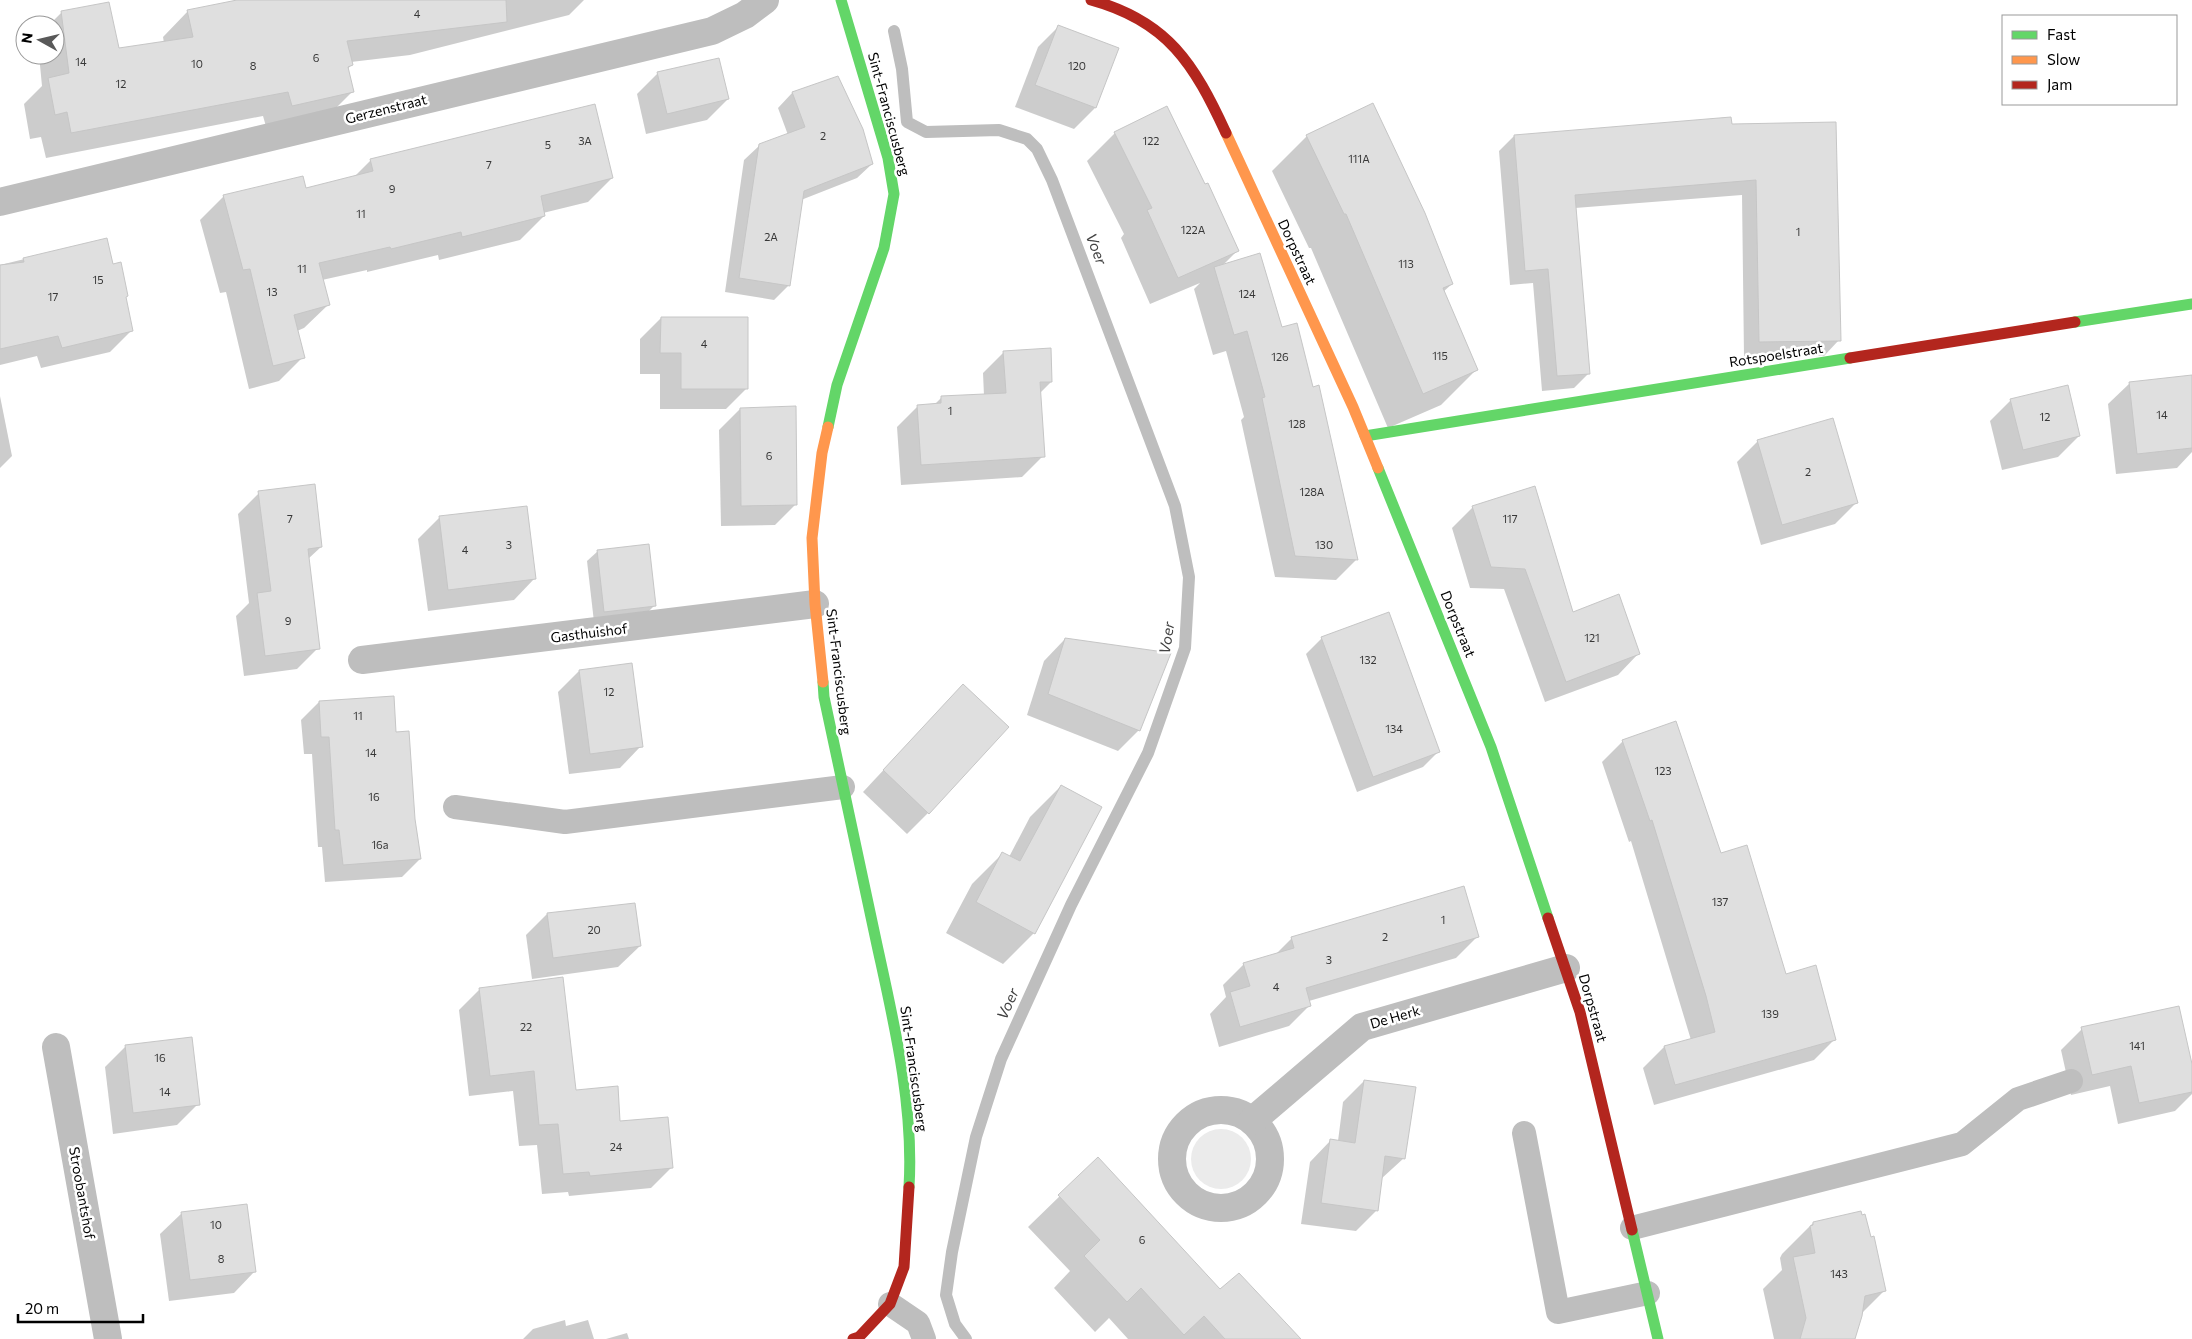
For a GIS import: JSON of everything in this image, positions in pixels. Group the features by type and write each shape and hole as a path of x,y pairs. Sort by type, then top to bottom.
{"street":[{"name":"Gerzenstraat","path":"0,202 712,31 745,15 764,0"},
{"name":"Sint-Franciscusberg","path":"841,0 888,158 894,194 884,248 838,385 822,453 812,538 815,604 824,697 890,1006 906,1104 910,1170 904,1267 890,1304 858,1337 853,1339"},
{"name":"Dorpstraat","path":"1091,0 1114,5 1149,23 1167,39 1197,77 1212,104 1365,436 1491,747 1566,968 1592,1058 1658,1339"},
{"name":"Rotspoelstraat","path":"1365,436 2192,304"},
{"name":"Gasthuishof","path":"362,660 815,604"},
{"name":"De Herk","path":"1252,1120 1362,1027 1566,968"},
{"name":"Stroobantshof","path":"56,1047 108,1339"}],"lane":[{"path":"455,807 565,822 843,787"},
{"path":"1632,1228 1962,1144 2018,1099 2071,1081"},
{"path":"1524,1133 1558,1312 1648,1293"},
{"path":"890,1304 918,1323 924,1339"}],"shaded area":[{"path":"1215,1129 1227,1129 1238,1134 1246,1142 1251,1153 1249,1171 1238,1184 1227,1189 1215,1189 1204,1184 1196,1176 1191,1165 1191,1153 1196,1142 1204,1134"}],"building":[{"path":"237,0 506,0 507,22 347,41 353,65 348,67 354,92 292,106 288,92 71,133 67,112 55,115 48,78 69,73 65,42 65,15 62,15 61,11 109,2 119,48 193,37 187,10"},
{"path":"1058,25 1119,48 1096,108 1035,85"},
{"path":"719,58 729,99 667,114 657,72"},
{"path":"838,76 863,129 873,164 804,191 790,286 739,278 759,144 805,127 792,92"},
{"path":"1373,103 1425,213 1453,284 1443,288 1478,370 1423,394 1346,214 1344,214 1306,135"},
{"path":"595,104 613,178 541,196 545,216 462,237 461,232 391,249 390,247 319,263 330,305 294,315 305,358 273,366 250,269 243,270 223,195 303,176 306,188 373,171 370,159"},
{"path":"1167,106 1205,184 1208,183 1239,251 1178,278 1147,210 1152,208 1114,132"},
{"path":"1731,117 1732,124 1836,122 1841,341 1759,342 1756,180 1575,195 1590,374 1557,376 1548,269 1525,271 1514,135"},
{"path":"107,238 113,264 121,262 133,331 62,348 58,336 0,349 0,265 24,262 23,258"},
{"path":"1260,253 1282,327 1297,323 1313,387 1319,385 1358,560 1295,556 1262,398 1265,397 1247,331 1234,335 1214,267"},
{"path":"661,317 748,317 748,389 681,389 681,353 660,353"},
{"path":"1051,348 1052,382 1040,382 1045,457 921,465 917,405 941,403 941,396 1006,393 1003,351"},
{"path":"2192,375 2192,448 2137,454 2129,382"},
{"path":"2068,385 2080,436 2023,450 2010,399"},
{"path":"796,406 797,505 741,506 740,408"},
{"path":"1833,418 1858,503 1782,525 1757,440"},
{"path":"315,484 322,547 308,549 320,649 265,656 257,593 271,591 258,491"},
{"path":"1535,486 1573,612 1619,594 1640,654 1566,682 1525,569 1491,567 1472,506"},
{"path":"527,506 536,579 448,590 439,516"},
{"path":"649,544 656,606 604,612 597,550"},
{"path":"1389,612 1440,752 1373,777 1321,637"},
{"path":"1065,638 1171,653 1140,731 1048,694"},
{"path":"632,663 643,747 590,754 579,670"},
{"path":"963,684 1009,727 929,814 883,770"},
{"path":"394,696 396,732 409,731 415,819 421,859 343,865 339,830 335,830 329,737 321,737 319,701"},
{"path":"1676,721 1721,853 1747,845 1786,974 1816,965 1836,1040 1675,1085 1664,1046 1715,1032 1706,996 1652,820 1650,821 1622,740"},
{"path":"1061,785 1102,807 1035,934 976,902 1002,852 1020,861"},
{"path":"1464,886 1479,937 1306,988 1311,1006 1240,1027 1230,992 1250,986 1243,963 1294,948 1291,937"},
{"path":"635,903 641,946 553,958 547,913"},
{"path":"563,977 576,1090 618,1086 620,1121 668,1117 673,1168 590,1176 589,1172 563,1174 558,1124 539,1125 534,1071 490,1076 479,988"},
{"path":"2179,1006 2192,1064 2192,1092 2139,1103 2131,1066 2092,1075 2081,1027"},
{"path":"192,1037 200,1105 133,1113 125,1045"},
{"path":"1364,1080 1416,1087 1405,1159 1385,1156 1378,1211 1321,1203 1330,1139 1355,1143"},
{"path":"1098,1157 1220,1289 1239,1273 1301,1339 1225,1339 1204,1316 1184,1335 1141,1288 1127,1302 1084,1256 1100,1240 1058,1195"},
{"path":"247,1204 256,1272 190,1280 181,1212"},
{"path":"1861,1211 1862,1215 1865,1214 1871,1237 1874,1236 1886,1291 1865,1296 1862,1316 1855,1339 1800,1339 1806,1318 1793,1257 1815,1253 1810,1226 1813,1225 1813,1222"}],"waterway":[{"name":"Voer","path":"894,31 902,69 907,122 926,132 999,130 1027,139 1037,149 1052,180 1175,506 1189,577 1185,648 1148,753 1071,905 1001,1059 976,1137 952,1252 946,1295 955,1324 966,1339"}],"traffic: fast":[{"path":"828,427 837,385 884,248 894,194 888,158 841,0"},
{"path":"2075,322 2192,304"},
{"path":"1365,436 1850,358"},
{"path":"1378,468 1491,747 1548,918"},
{"path":"823,682 824,697 890,1004 901,1065 909,1126 909,1187"},
{"path":"1632,1230 1658,1339"}],"traffic: slow":[{"path":"1226,133 1353,407 1378,468"},
{"path":"823,682 815,604 812,538 822,453 828,427"}],"traffic: jam":[{"path":"1091,0 1118,9 1140,20 1159,33 1190,66 1226,133"},
{"path":"1850,358 2075,322"},
{"path":"1548,918 1580,1012 1632,1230"},
{"path":"853,1339 859,1337 890,1304 904,1267 909,1187"}]}
